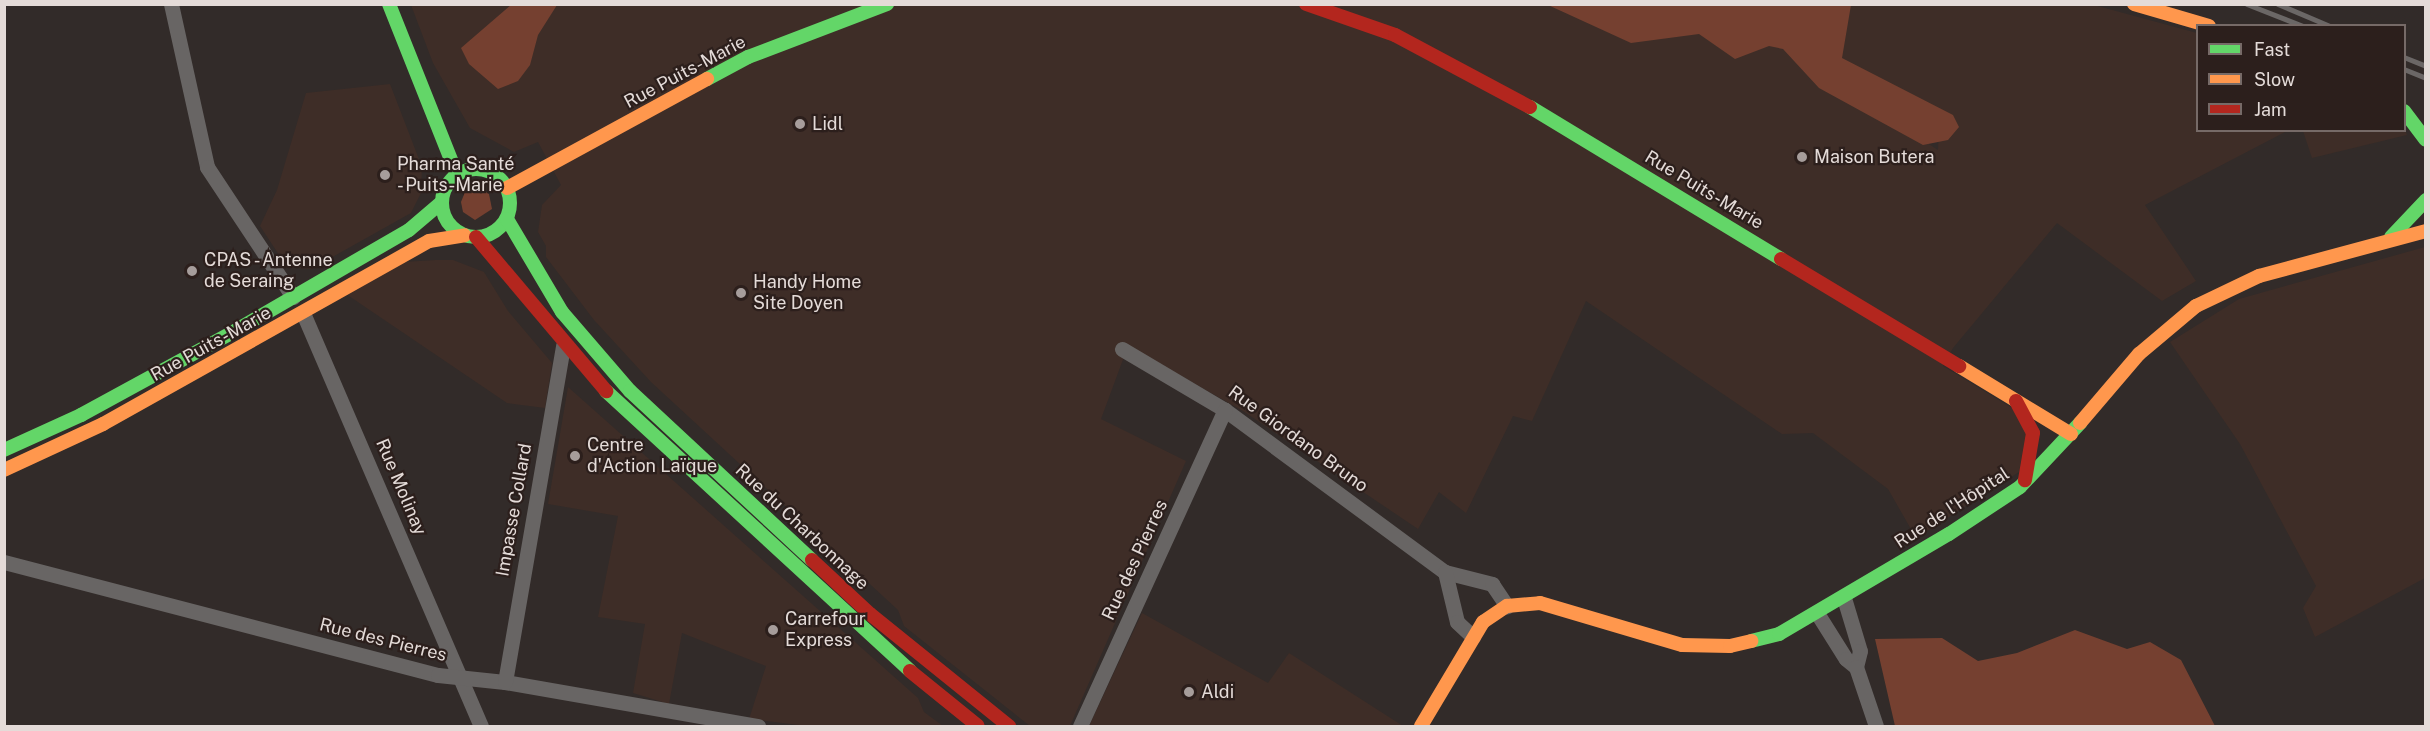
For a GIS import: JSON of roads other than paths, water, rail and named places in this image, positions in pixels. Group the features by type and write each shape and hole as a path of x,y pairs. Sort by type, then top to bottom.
{"main road":[{"path":"389,4 456,175 442,202"},
{"name":"Rue Puits-Marie","path":"507,189 748,57 887,4"},
{"name":"Rue Puits-Marie","path":"1306,4 1395,34 1476,74 2015,397 2071,434"},
{"path":"2134,4 2202,24"},
{"path":"2406,103 2426,114"},
{"path":"2406,114 2426,140"},
{"path":"456,175 485,170 507,189 507,219 492,233 470,236"},
{"path":"2391,237 2425,197"},
{"name":"Rue Puits-Marie","path":"4,450 81,415 293,297 422,222 442,202"},
{"name":"Rue du Charbonnage","path":"442,202 451,227 470,236 563,345 623,410 824,597 978,726"},
{"name":"Rue du Charbonnage","path":"507,219 562,312 630,391 870,614 1009,726"},
{"name":"Rue de l'Hôpital","path":"1507,606 1540,603 1682,645 1703,647 1755,642 1844,598 2025,482 2071,434 2153,340 2205,300 2259,276 2391,237 2426,231"},
{"name":"Rue Puits-Marie","path":"4,470 103,424 429,241 470,236"},
{"path":"2015,397 2034,441 2025,482"},
{"path":"1421,726 1483,622 1507,606"}],"street":[{"path":"171,4 207,167 293,297"},
{"name":"Rue Molinay","path":"303,313 462,677 481,726"},
{"name":"Impasse Collard","path":"505,682 563,345"},
{"name":"Rue Giordano Bruno","path":"1122,349 1225,410 1445,572 1492,584 1507,606"},
{"name":"Rue des Pierres","path":"1080,726 1225,410"},
{"name":"Rue des Pierres","path":"4,562 428,672 505,682 758,726"},
{"path":"1445,572 1457,622 1473,637"},
{"path":"1844,598 1860,651 1856,667"},
{"path":"1817,613 1856,667 1876,726"}],"railway":[{"path":"2247,4 2298,24"},
{"path":"2278,4 2325,24"},
{"path":"2406,58 2426,66"},
{"path":"2406,70 2426,78"}],"place":[{"name":"Lidl","path":"800,124"},
{"name":"Maison Butera","path":"1802,157"},
{"name":"Pharma Santé - Puits-Marie","path":"385,175"},
{"name":"CPAS - Antenne de Seraing","path":"192,271"},
{"name":"Handy Home Site Doyen","path":"741,293"},
{"name":"Centre d'Action Laïque","path":"575,456"},
{"name":"Carrefour Express","path":"773,630"},
{"name":"Aldi","path":"1189,692"}]}
